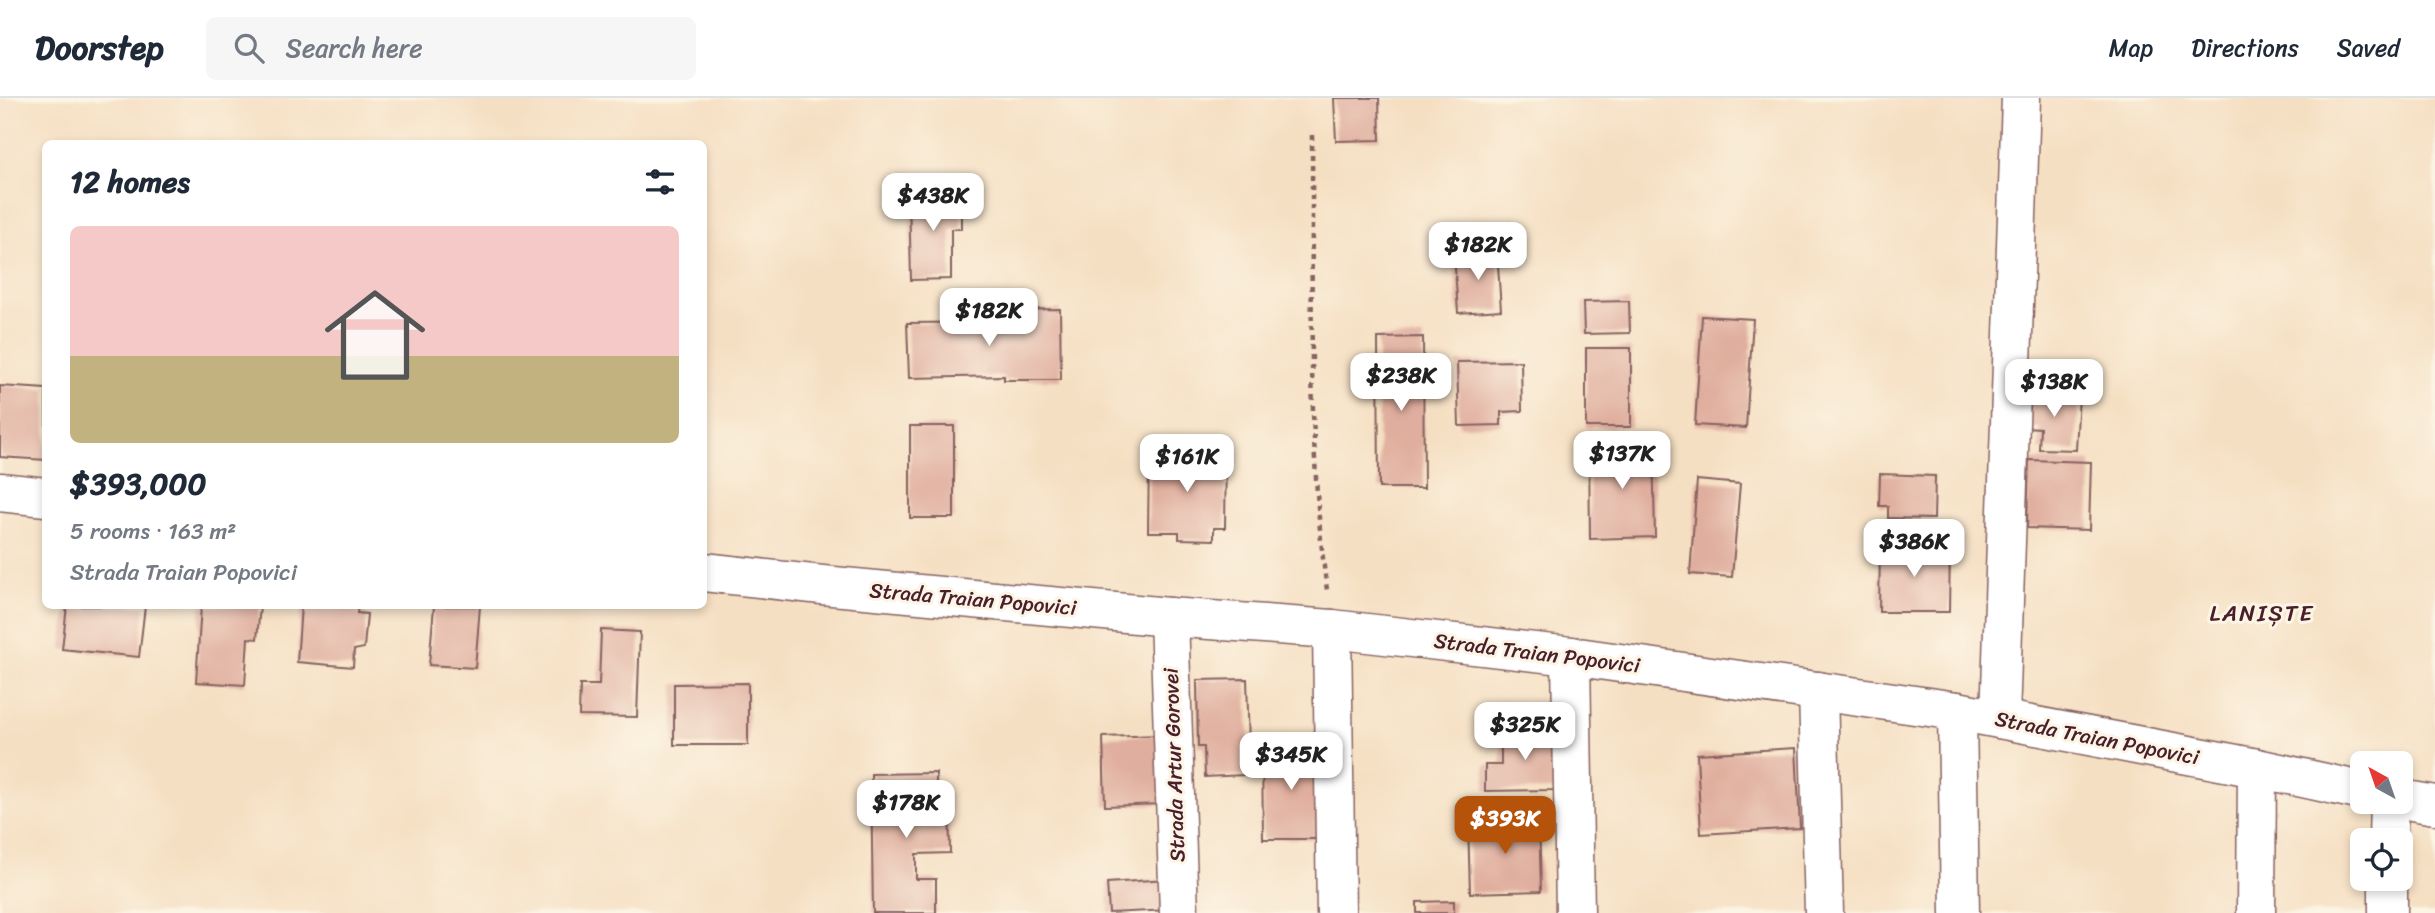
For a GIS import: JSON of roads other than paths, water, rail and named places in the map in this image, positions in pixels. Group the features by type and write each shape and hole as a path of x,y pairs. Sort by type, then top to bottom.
{"street":[{"path":"2000,719 2021,98"},
{"path":"0,492 42,497"},
{"name":"Strada Traian Popovici","path":"707,572 1169,617 1332,629 1571,656 1957,711 2258,768 2350,788"},
{"name":"Strada Artur Gorovei","path":"1169,617 1179,913"},
{"path":"1332,629 1336,913"},
{"path":"1571,656 1575,913"},
{"path":"1818,691 1824,913"},
{"path":"1957,711 1960,913"},
{"path":"2256,913 2258,768"},
{"path":"2413,801 2435,805"},
{"path":"2388,891 2388,913"}],"district":[{"name":"LANIȘTE","path":"2262,613"}]}
